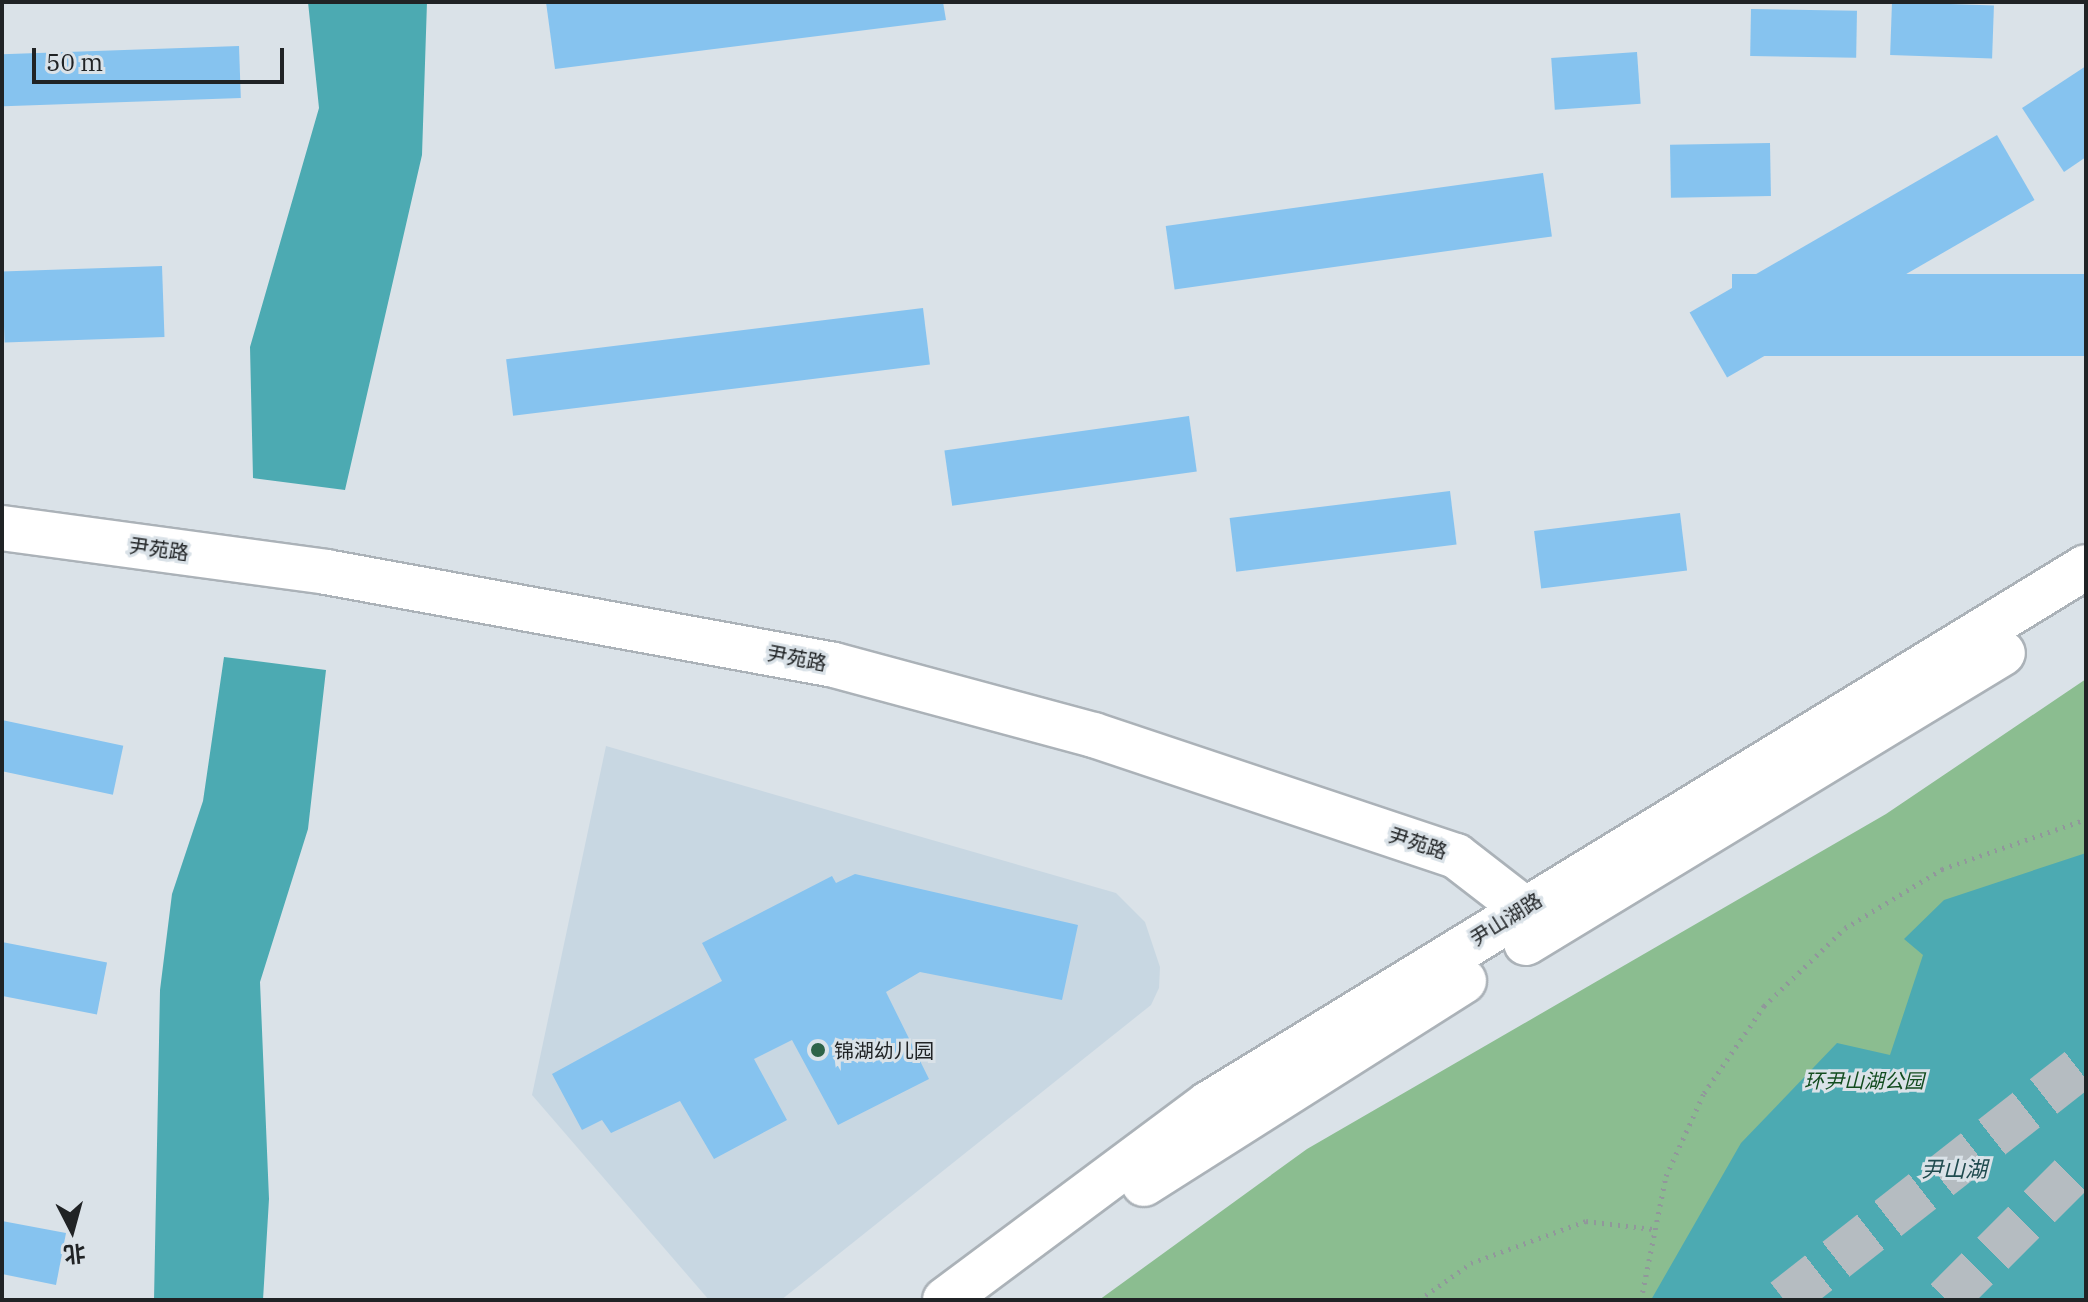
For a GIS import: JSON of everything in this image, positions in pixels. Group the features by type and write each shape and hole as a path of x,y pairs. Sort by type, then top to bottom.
{"main road":[{"name":"尹苑路","path":"2,528 326,572 834,665 1094,735 1456,856 1538,917"},
{"name":"尹山湖路","path":"992,1300 1156,1175 1538,917 2086,567"},
{"name":"尹山湖路","path":"945,1300 1208,1104 2086,602"}],"path":[{"path":"1641,1300 1666,1176 1704,1093 1764,1006 1845,928 1942,869 2086,819"},
{"path":"1419,1300 1471,1263 1586,1221 1653,1229"}],"shaded area":[{"name":"锦湖幼儿园","path":"606,746 1116,893 1145,922 1160,967 1159,988 1151,1005 781,1300 709,1300 532,1095"}],"green space":[{"name":"环尹山湖公园","path":"2086,679 2086,1300 1099,1300 1307,1149 1886,814"}],"water":[{"path":"308,2 427,2 422,155 345,490 253,478 250,347 319,108"},
{"path":"224,657 326,670 308,829 260,982 269,1199 263,1300 154,1300 160,990 172,894 203,801"},
{"name":"尹山湖","path":"2086,853 2086,1300 1651,1300 1741,1143 1837,1043 1890,1055 1923,955 1904,939 1944,900"}],"building":[{"path":"546,2 943,2 946,20 555,69"},
{"path":"1892,2 1994,6 1992,59 1890,55"},
{"path":"1751,9 1857,11 1856,58 1750,56"},
{"path":"239,46 241,98 4,106 2,54"},
{"path":"1637,52 1641,104 1555,110 1551,58"},
{"path":"2086,66 2086,157 2064,172 2022,108"},
{"path":"1997,135 2034,200 1727,377 1690,312"},
{"path":"1770,143 1771,196 1671,198 1670,145"},
{"path":"1543,173 1552,236 1175,289 1166,226"},
{"path":"162,266 164,337 5,343 2,272"},
{"path":"1732,274 2086,274 2086,356 1732,356"},
{"path":"923,308 930,365 513,416 506,359"},
{"path":"1189,416 1197,471 952,506 944,450"},
{"path":"1450,491 1457,545 1236,572 1230,518"},
{"path":"1680,513 1687,571 1541,588 1534,531"},
{"path":"2,720 123,746 113,795 2,771"},
{"path":"855,874 1078,925 1062,1000 920,972 886,992 929,1079 838,1125 792,1040 754,1059 787,1120 714,1159 680,1101 611,1133 602,1120 582,1130 552,1074 722,981 702,943 832,876 836,883"},
{"path":"2,942 107,962 97,1014 2,996"},
{"path":"2,1221 66,1233 56,1285 2,1274"}],"tunnel":[{"path":"1784,1300 2086,1063"},
{"path":"1946,1300 2086,1160"}],"place":[{"name":"锦湖幼儿园","path":"818,1050"}]}
